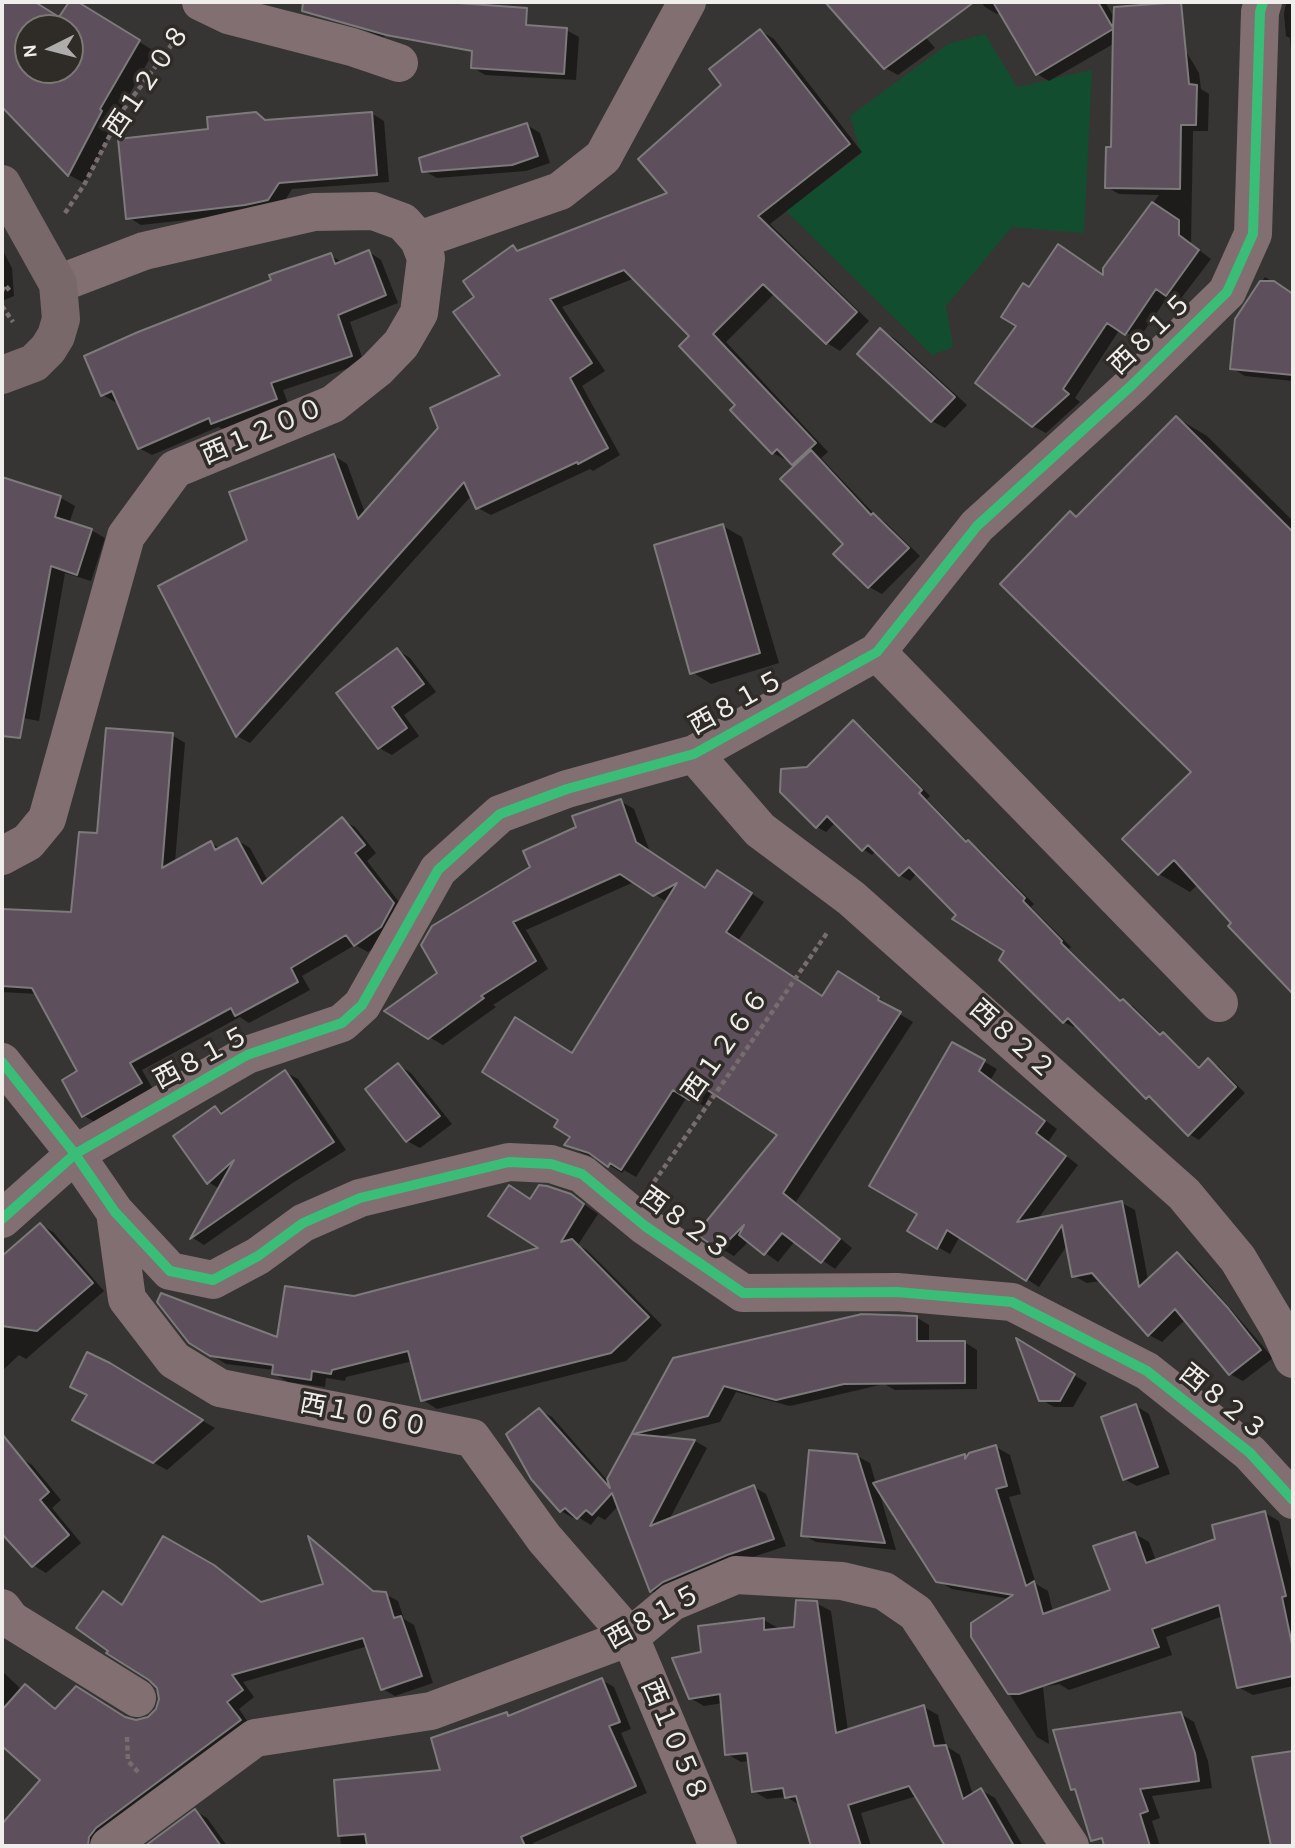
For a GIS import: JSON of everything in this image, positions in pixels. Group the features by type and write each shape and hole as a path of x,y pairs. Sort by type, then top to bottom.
{"street":[{"path":"58,284 144,251 314,212 373,211 403,222 419,240 560,191 603,157 687,2"},
{"name":"西８１５","path":"2,1219 75,1154 247,1055 342,1023 362,1005 438,870 500,814 567,789 694,754 877,652 977,526 1132,385 1227,292 1253,234 1260,12 1263,2"},
{"path":"196,10 228,15 352,47 399,63"},
{"path":"2,184 58,284 61,318 56,336 34,363 2,375"},
{"name":"西１２００","path":"2,856 28,842 47,819 125,536 175,469 333,404 377,369 401,344 419,313 426,258 419,240"},
{"path":"877,652 1219,1003"},
{"name":"西８２２","path":"694,754 760,830 851,898 1184,1195 1238,1259 1279,1328 1293,1359"},
{"path":"2,1062 75,1154"},
{"name":"西８２３","path":"75,1154 115,1212 170,1271 213,1280 258,1256 303,1223 360,1198 509,1162 551,1164 582,1174 632,1214 743,1293 897,1292 1012,1301 1147,1371 1250,1453 1293,1500"},
{"name":"西１０６０","path":"115,1212 127,1299 174,1360 220,1388 472,1437 544,1538 630,1637"},
{"name":"西８１５","path":"108,1846 255,1738 431,1710 630,1637 672,1602 736,1575 842,1581 884,1591 916,1613 1070,1846"},
{"path":"2,1608 10,1620 137,1698"},
{"name":"西１０５８","path":"630,1637 719,1846"}],"path":[{"path":"2,291 5,285"},
{"path":"2,306 13,320 7,329"},
{"path":"137,1698 152,1718 127,1737 128,1761 166,1804"}],"green space":[{"path":"985,34 1017,87 1092,70 1084,233 1012,227 946,306 953,347 932,355 786,211 861,154 850,116 948,44"}],"building":[{"path":"2,2 35,2 54,14 14,14 14,84 84,84 84,14 61,14 69,2 78,2 140,40 100,109 102,111 68,176 2,107"},
{"path":"303,2 444,2 527,8 526,25 567,28 564,74 471,68 472,51 386,35 302,11"},
{"path":"825,2 974,2 884,69"},
{"path":"993,2 1098,2 1113,28 1114,7 1181,2 1189,84 1197,85 1196,125 1181,125 1180,189 1105,188 1106,147 1111,147 1113,29 1036,75"},
{"path":"760,29 850,144 758,216 857,312 826,344 763,284 713,334 816,443 792,465 777,449 772,454 730,410 735,405 679,346 689,336 624,270 550,299 592,363 570,378 608,448 476,509 464,482 236,737 158,586 247,540 229,492 334,454 358,519 438,428 430,408 500,375 453,312 474,297 463,281 513,245 517,251 667,193 638,159 721,85 709,69"},
{"path":"256,112 265,120 372,112 377,175 279,183 268,200 126,219 118,139 208,129 207,117"},
{"path":"527,123 538,156 512,165 422,172 419,158"},
{"path":"1152,202 1179,220 1179,235 1199,250 1166,296 1156,289 1125,335 1107,323 1063,389 1069,394 1032,427 975,383 1016,326 1001,317 1023,283 1029,287 1058,244 1103,275 1103,268"},
{"path":"369,250 386,295 338,315 352,356 271,383 277,399 211,424 209,418 138,449 112,391 101,396 84,356 271,280 269,275 331,253 335,264"},
{"path":"1260,281 1274,281 1293,294 1293,375 1230,369 1235,319"},
{"path":"880,328 955,397 931,422 857,354"},
{"path":"1176,416 1293,532 1293,994 1228,926 1231,923 1174,860 1158,875 1122,839 1191,772 1000,584 1070,511 1076,517"},
{"path":"811,450 871,515 873,513 909,548 868,588 833,554 843,544 780,479"},
{"path":"2,477 61,496 55,517 92,529 77,575 51,566 20,738 2,736"},
{"path":"723,524 760,653 690,674 654,545"},
{"path":"397,648 424,684 392,707 407,728 378,749 336,693"},
{"path":"853,720 922,790 919,793 966,842 968,840 1025,898 1023,901 1061,943 1120,1001 1123,999 1160,1035 1163,1032 1199,1068 1208,1058 1236,1087 1188,1136 1149,1096 1146,1099 1068,1018 1063,1023 999,960 1004,951 952,919 956,915 909,867 899,876 868,845 862,851 827,816 816,828 780,792 781,769 807,767"},
{"path":"106,728 173,733 162,868 211,841 215,850 237,838 262,884 342,817 365,845 355,853 394,903 381,927 354,946 346,935 291,968 298,982 235,1016 231,1008 130,1063 142,1083 82,1117 62,1080 77,1071 32,988 2,986 2,909 71,912 79,832 97,833"},
{"path":"621,799 636,842 705,888 717,870 752,893 726,932 822,996 838,971 879,997 878,1000 901,1012 783,1193 840,1239 821,1263 782,1233 764,1255 739,1235 744,1225 719,1250 696,1234 777,1135 698,1084 689,1100 673,1090 621,1170 610,1163 608,1167 589,1153 564,1145 570,1137 554,1127 558,1120 482,1072 515,1017 572,1053 677,883 653,896 620,874 513,922 536,961 481,996 484,998 428,1039 384,1011 437,973 421,945 432,926 530,867 523,851 576,827 572,816"},
{"path":"952,1042 985,1060 979,1071 1045,1121 1036,1133 1066,1156 1017,1222 1122,1201 1139,1287 1177,1252 1228,1308 1261,1350 1229,1375 1175,1309 1148,1336 1092,1273 1072,1277 1062,1225 1026,1281 947,1230 937,1249 907,1231 917,1214 869,1186"},
{"path":"398,1063 440,1116 406,1142 365,1089"},
{"path":"285,1070 334,1142 190,1239 234,1160 207,1184 173,1136 215,1106 221,1114"},
{"path":"509,1185 530,1199 539,1185 571,1194 584,1204 561,1242 572,1239 649,1317 611,1353 421,1401 408,1351 332,1370 331,1374 312,1371 311,1380 272,1374 273,1365 210,1356 189,1343 157,1302 161,1293 277,1337 285,1286 354,1296 538,1248 488,1216"},
{"path":"40,1223 93,1283 37,1331 2,1326 2,1256"},
{"path":"862,1314 917,1316 917,1341 965,1341 965,1383 844,1384 776,1400 724,1386 708,1416 633,1434 695,1440 650,1526 754,1485 774,1539 663,1582 650,1592 612,1493 592,1515 586,1510 577,1519 565,1508 560,1512 531,1479 506,1434 539,1408 610,1488 607,1479 673,1358"},
{"path":"1016,1338 1075,1374 1060,1401 1039,1401"},
{"path":"87,1352 110,1363 203,1420 153,1463 72,1420 87,1395 70,1387"},
{"path":"1136,1404 1158,1467 1123,1480 1101,1417"},
{"path":"2,1434 49,1492 40,1500 69,1535 32,1567 2,1534"},
{"path":"996,1445 1007,1486 996,1489 1026,1586 1034,1581 1043,1614 1110,1590 1093,1546 1135,1532 1146,1563 1215,1539 1212,1525 1265,1511 1286,1596 1282,1597 1293,1649 1293,1676 1237,1688 1219,1605 1152,1629 1159,1647 1019,1694 1008,1694 971,1637 971,1623 1013,1595 936,1582 873,1483 965,1454 965,1459 969,1453"},
{"path":"809,1450 857,1454 885,1543 801,1536"},
{"path":"163,1536 214,1565 261,1602 323,1584 308,1536 373,1591 386,1592 394,1618 401,1616 422,1676 381,1690 363,1638 232,1675 243,1690 227,1702 241,1720 96,1828 89,1837 88,1846 2,1846 2,1824 40,1780 2,1746 2,1710 25,1684 55,1709 76,1686 125,1717 136,1720 148,1717 156,1709 159,1699 157,1688 106,1653 108,1651 76,1628 103,1591 122,1605"},
{"path":"796,1600 817,1601 836,1733 924,1705 934,1746 946,1745 963,1799 981,1788 1014,1846 945,1846 909,1786 848,1805 861,1846 811,1846 796,1796 785,1798 783,1788 752,1792 747,1753 725,1755 720,1694 689,1699 672,1658 701,1652 698,1626 764,1618 764,1630 794,1627"},
{"path":"602,1678 620,1722 609,1726 636,1786 521,1837 525,1846 367,1846 365,1834 338,1836 334,1780 440,1770 431,1738 507,1712 508,1716"},
{"path":"1181,1712 1195,1753 1199,1781 1140,1789 1148,1811 1140,1814 1150,1846 1104,1846 1102,1838 1091,1841 1075,1789 1071,1790 1053,1730"},
{"path":"1293,1751 1293,1846 1271,1846 1252,1757"},
{"path":"195,1809 221,1846 145,1846"}],"cycle path":[{"path":"2,1062 75,1154 247,1055 342,1023 362,1005 438,870 500,814 567,789 694,754 877,652 977,526 1132,385 1227,292 1253,234 1260,12 1263,2"},
{"path":"2,1219 75,1154 115,1212 170,1271 213,1280 258,1256 303,1223 360,1198 509,1162 551,1164 582,1174 645,1226 743,1293 897,1292 1012,1302 1147,1371 1250,1453 1293,1500"}]}
